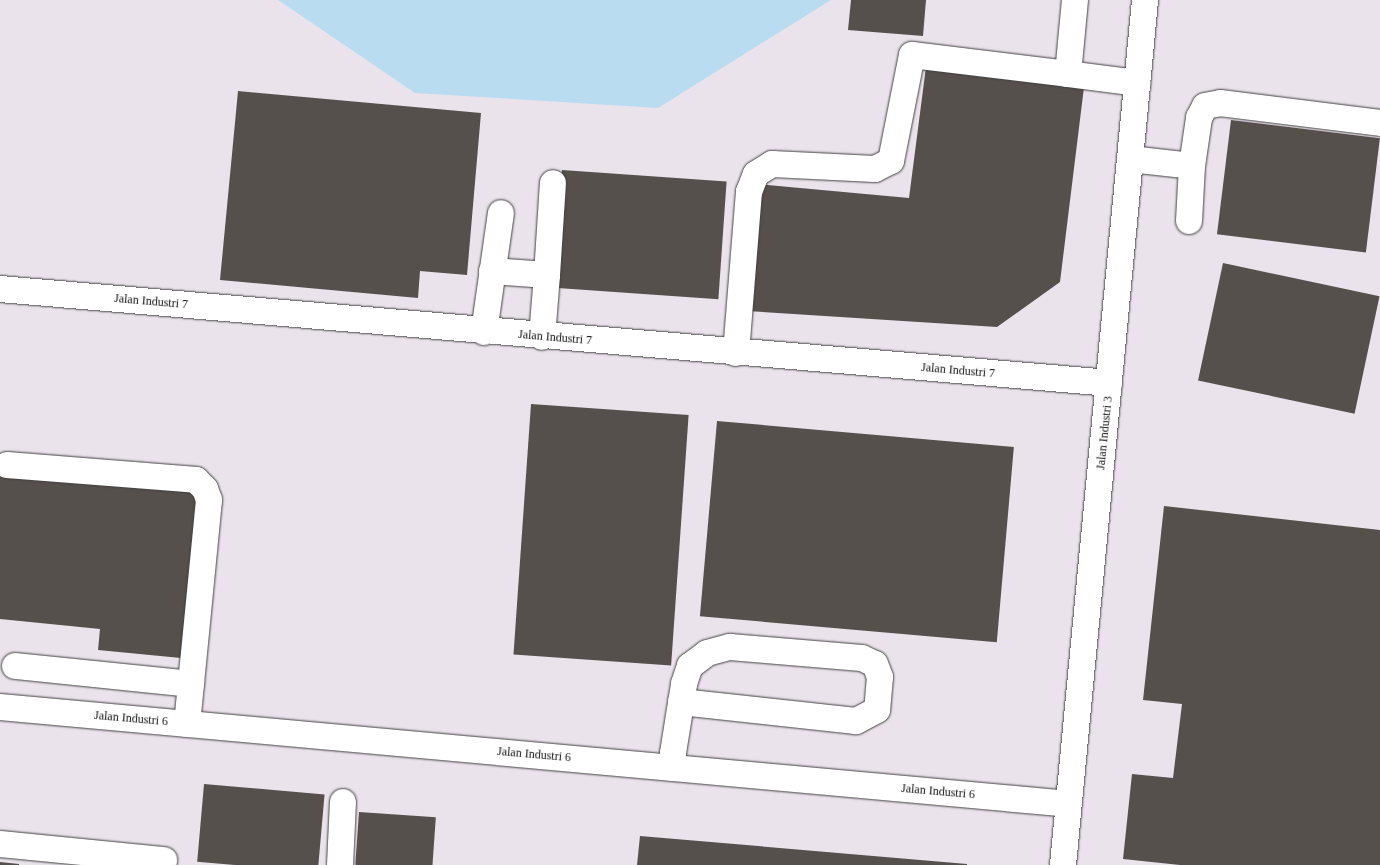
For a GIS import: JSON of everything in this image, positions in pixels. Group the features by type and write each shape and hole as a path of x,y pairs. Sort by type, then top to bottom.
{"street":[{"path":"1068,74 1075,0"},
{"name":"Jalan Industri 3","path":"1063,865 1145,0"},
{"path":"736,353 748,192 756,174 772,164 875,169 891,162 912,55 1137,83"},
{"path":"1189,220 1192,166 1205,106 1220,103 1380,123"},
{"path":"1130,159 1192,166"},
{"path":"542,337 554,183"},
{"path":"484,332 500,212"},
{"path":"492,271 546,275"},
{"name":"Jalan Industri 7","path":"0,289 542,337 1110,383"},
{"path":"7,465 196,480 205,489 209,500 187,724"},
{"path":"672,768 682,702 690,666 707,653 730,647 862,658 875,664 880,677 877,710 856,721 682,702"},
{"path":"15,666 191,684"},
{"name":"Jalan Industri 6","path":"0,707 1069,804"},
{"path":"340,865 343,802"},
{"path":"0,844 164,860"}],"shaded area":[{"path":"0,0 1380,0 1380,865 0,865"}],"water":[{"path":"278,0 831,0 658,108 415,93"}],"building":[{"path":"851,0 926,0 923,36 848,30"},
{"path":"927,59 1085,79 1060,282 997,327 747,311 757,184 909,198"},
{"path":"238,91 481,113 467,275 420,271 418,298 220,280"},
{"path":"1231,120 1380,138 1366,252 1217,234"},
{"path":"562,170 727,182 718,299 554,288"},
{"path":"1223,263 1380,296 1355,414 1198,380"},
{"path":"531,404 689,415 671,665 513,654"},
{"path":"717,421 1014,447 997,642 700,616"},
{"path":"0,474 198,493 181,658 98,650 100,629 0,619"},
{"path":"1164,506 1380,530 1380,865 1180,865 1123,859 1132,774 1173,778 1182,704 1143,700"},
{"path":"204,784 325,795 318,865 235,865 197,862"},
{"path":"359,812 436,817 432,865 355,865"},
{"path":"640,836 967,864 967,865 637,865"},
{"path":"0,862 19,864 19,865 0,865"}]}
